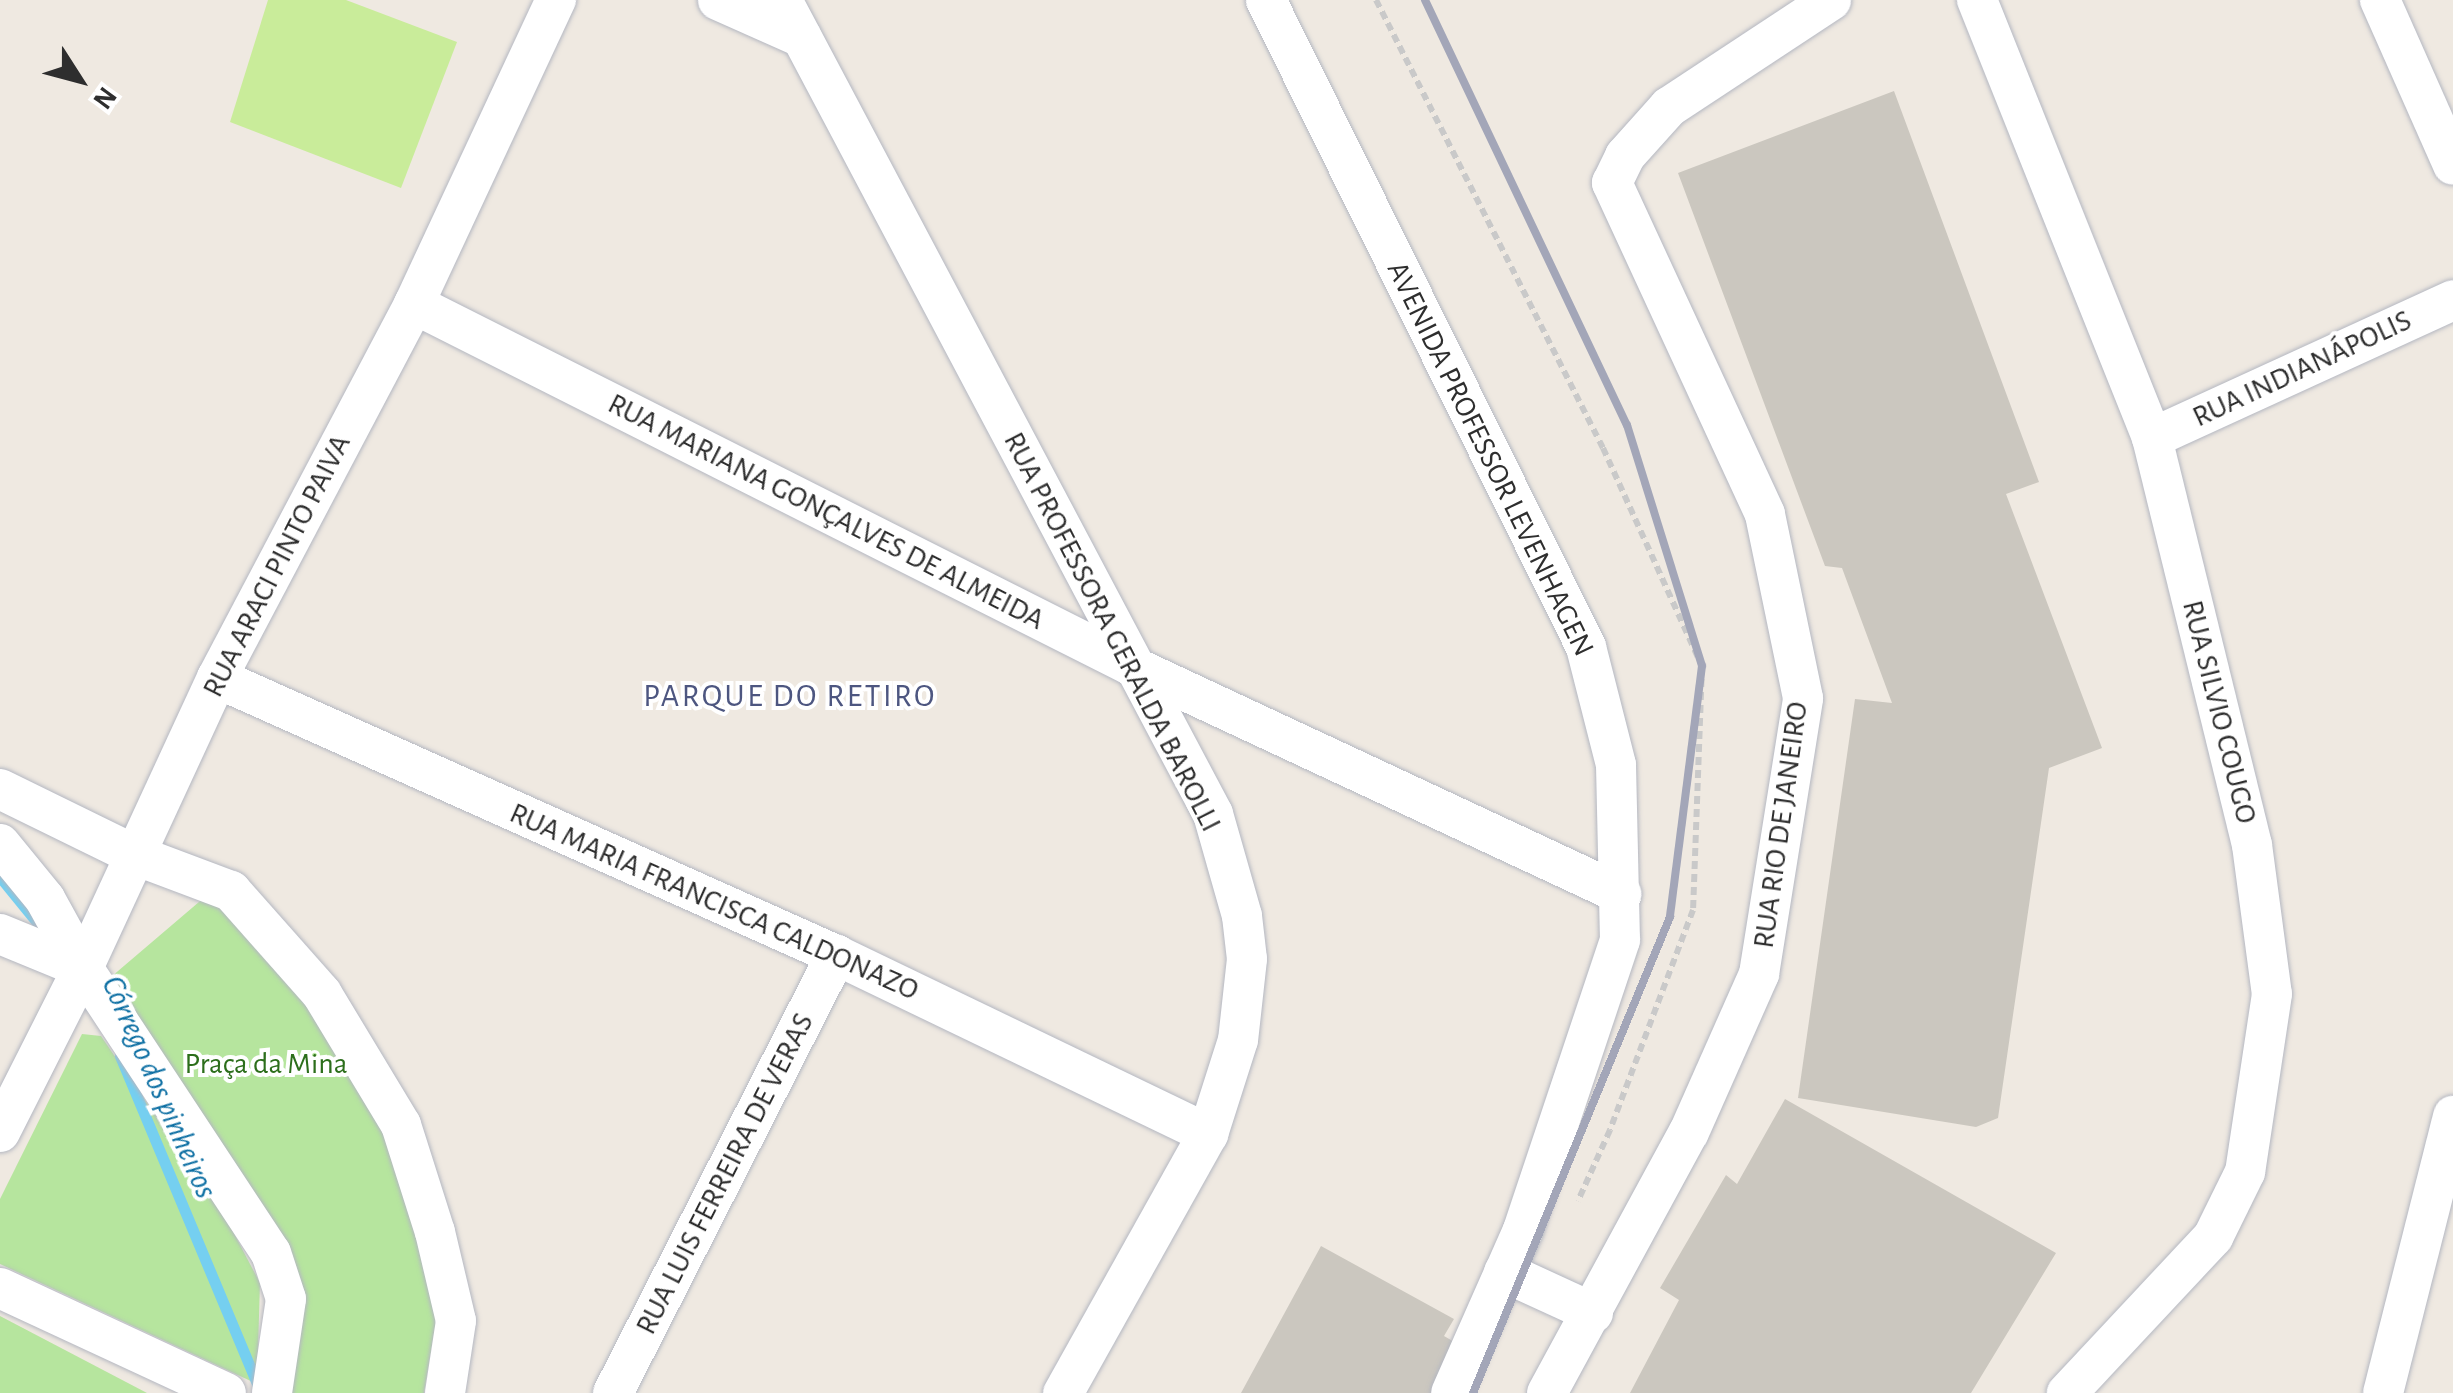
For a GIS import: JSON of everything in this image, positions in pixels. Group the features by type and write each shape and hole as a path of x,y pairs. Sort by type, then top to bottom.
{"street":[{"name":"RUA ARACI PINTO PAIVA","path":"0,1132 83,968 218,678 414,304 556,0"},
{"path":"718,0 802,36"},
{"name":"RUA PROFESSORA GERALDA BAROLLI","path":"782,0 1213,814 1242,916 1246,959 1238,1040 1208,1134 1063,1393"},
{"name":"AVENIDA PROFESSOR LEVENHAGEN","path":"1266,0 1586,647 1616,765 1622,894 1620,940 1523,1230 1451,1393"},
{"name":"RUA RIO DE JANEIRO","path":"1547,1393 1688,1132 1759,974 1803,698 1765,514 1612,184 1625,156 1668,107 1831,0"},
{"name":"RUA SILVIO COUGO","path":"1977,0 2152,438 2252,846 2272,994 2245,1172 2214,1237 2066,1393"},
{"path":"2380,0 2453,165"},
{"name":"RUA INDIANÁPOLIS","path":"2152,438 2453,300"},
{"name":"RUA MARIANA GONÇALVES DE ALMEIDA","path":"414,304 1132,666 1622,894"},
{"name":"RUA MARIA FRANCISCA CALDONAZO","path":"218,678 836,955 1208,1134"},
{"path":"0,789 135,855 231,891 322,994 401,1125 435,1232 456,1322 445,1393"},
{"path":"0,844 45,899 83,968 271,1252 286,1299 272,1393"},
{"path":"0,934 83,968"},
{"name":"RUA LUIS FERREIRA DE VERAS","path":"613,1393 836,955"},
{"path":"2383,1393 2453,1116"},
{"path":"1504,1272 1593,1312"},
{"path":"0,1288 226,1393"}],"green space":[{"path":"268,0 346,0 457,42 401,188 230,122"},
{"name":"Praça da Mina","path":"206,896 328,1003 401,1125 436,1321 424,1393 285,1393 300,1332 111,977"},
{"path":"82,1034 101,1036 227,1220 260,1283 257,1384 0,1264 0,1199"},
{"path":"0,1316 147,1393 0,1393"}],"building":[{"path":"1894,91 2039,482 2006,494 2102,748 2049,768 1998,1118 1976,1127 1798,1098 1855,699 1892,703 1842,568 1825,566 1678,173"},
{"path":"1785,1099 2056,1253 1971,1393 1630,1393 1679,1300 1660,1288 1726,1175 1737,1184"},
{"path":"1321,1246 1454,1319 1444,1336 1463,1347 1438,1393 1241,1393"}],"waterway":[{"name":"Córrego dos pinheiros","path":"0,877 40,926"},
{"name":"Córrego dos pinheiros","path":"120,1056 259,1389"}],"railway":[{"path":"1425,0 1627,425 1702,666 1670,917 1473,1393"}],"district":[{"name":"PARQUE DO RETIRO","path":"790,696"}]}
